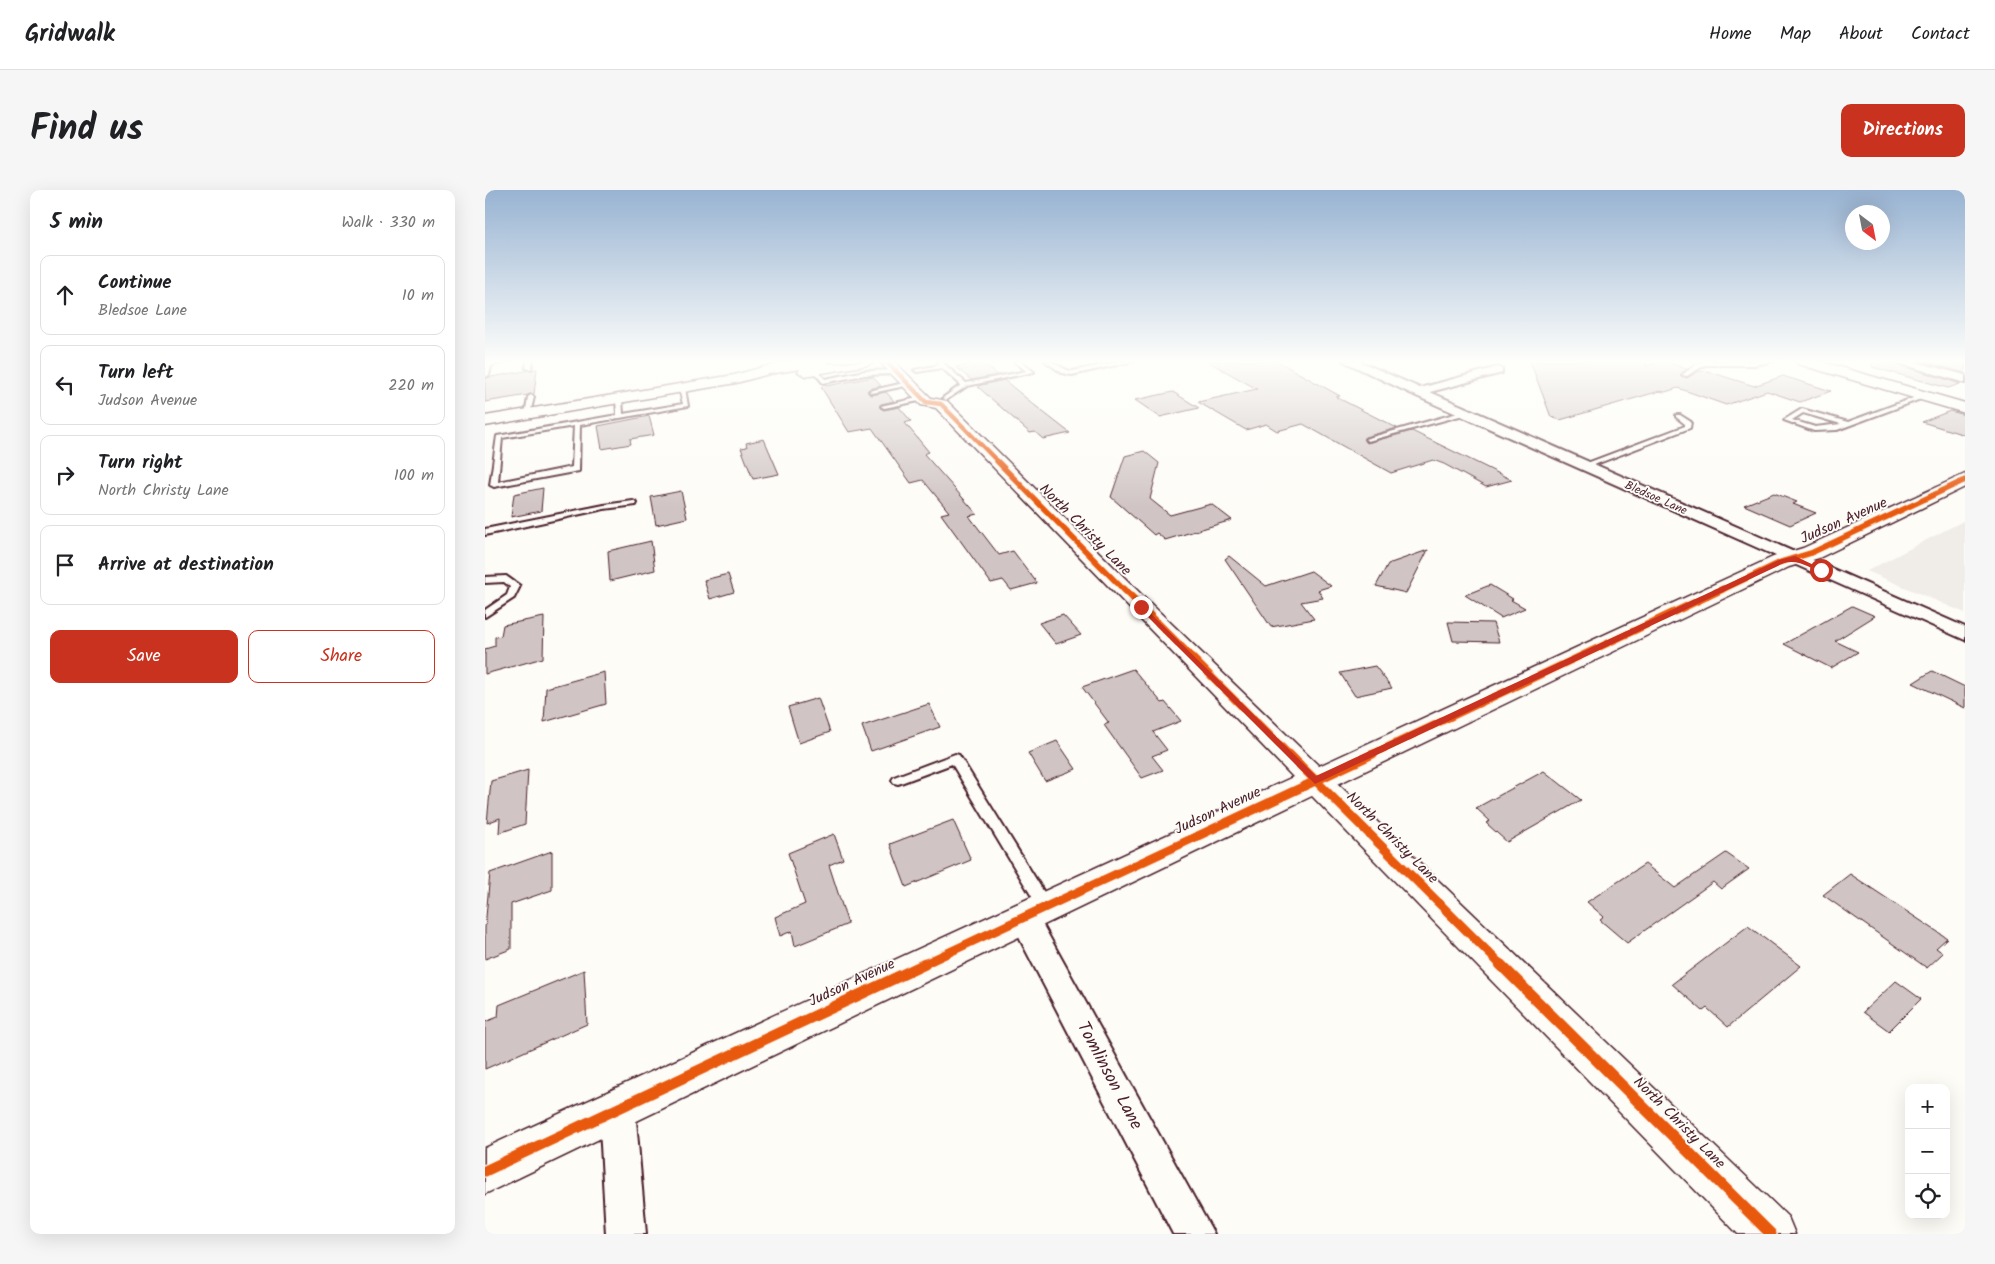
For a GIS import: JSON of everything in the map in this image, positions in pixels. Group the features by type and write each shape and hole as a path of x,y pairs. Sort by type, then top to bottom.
{"street":[{"path":"485,421 553,410"},
{"name":"North Christy Lane","path":"947,410 1771,1234"},
{"name":"Bledsoe Lane","path":"1458,410 1965,634"},
{"name":"Judson Avenue","path":"485,1171 1781,562 1811,553 1965,480"},
{"name":"Tomlinson Lane","path":"1035,912 1194,1234"},
{"path":"617,1109 626,1234"}],"lane":[{"path":"527,414 528,410"},
{"path":"620,410 620,416"},
{"path":"577,423 577,469 494,485 499,437 577,423 658,410"},
{"path":"1848,424 1802,411 1787,420 1815,429 1837,428 1848,424 1887,410"},
{"path":"1368,440 1465,413"},
{"path":"1583,466 1688,427 1689,423 1678,416"},
{"path":"485,532 604,507 633,503"},
{"path":"485,580 506,578 515,586 511,596 485,614"},
{"path":"899,780 955,758 1035,912"}],"shaded area":[{"path":"1965,520 1965,613 1867,571"}],"building":[{"path":"835,410 901,410 911,421 905,423 929,452 924,454 977,514 969,516 999,555 1013,551 1037,583 1011,590 1003,580 991,583 941,514 949,512 923,480 911,483 872,428 849,432"},
{"path":"1004,410 1040,410 1070,433 1043,439 1035,432 1030,433"},
{"path":"1149,410 1192,410 1160,417"},
{"path":"1211,410 1361,410 1397,428 1365,437 1363,439 1367,443 1412,431 1512,480 1486,487 1433,460 1391,473 1303,424 1277,431 1266,424 1246,430"},
{"path":"1548,410 1595,410 1560,420 1551,417"},
{"path":"1950,411 1965,415 1965,435 1922,422"},
{"path":"649,416 654,435 630,439 631,444 602,449 598,426"},
{"path":"764,439 779,474 753,479 741,448 747,447 746,443"},
{"path":"1144,451 1159,463 1150,499 1170,515 1211,504 1232,520 1165,540 1157,533 1154,535 1111,497 1125,456"},
{"path":"543,488 541,511 511,517 514,494"},
{"path":"681,491 687,518 656,525 651,497"},
{"path":"1774,493 1797,502 1793,504 1816,513 1790,525 1744,505"},
{"path":"651,541 655,570 610,581 608,551"},
{"path":"1428,550 1406,593 1376,586 1388,564"},
{"path":"1229,556 1266,586 1311,571 1331,586 1318,590 1323,598 1301,602 1314,619 1271,627 1225,559"},
{"path":"728,574 734,592 710,599 704,580"},
{"path":"1490,585 1525,608 1501,618 1465,595"},
{"path":"1852,606 1875,616 1835,641 1858,652 1831,668 1784,644"},
{"path":"1063,615 1081,635 1056,644 1039,623"},
{"path":"544,617 543,658 485,674 485,649 495,646 495,637 501,636 503,625"},
{"path":"1448,622 1493,623 1499,642 1453,641"},
{"path":"1375,666 1392,688 1355,696 1340,673"},
{"path":"1133,669 1162,703 1165,702 1181,721 1153,732 1167,750 1152,756 1163,770 1142,778 1104,725 1109,723 1082,687"},
{"path":"1932,671 1965,687 1965,708 1913,683"},
{"path":"604,672 606,704 544,722 546,688"},
{"path":"818,698 830,732 799,743 788,707"},
{"path":"929,704 940,727 871,751 862,726"},
{"path":"1057,741 1076,769 1045,781 1028,753"},
{"path":"528,770 525,824 499,833 500,818 487,823 491,781"},
{"path":"1544,771 1581,800 1507,842 1486,823 1490,821 1476,808"},
{"path":"953,820 971,860 906,887 890,844"},
{"path":"834,834 843,859 829,865 848,924 795,946 792,931 780,936 775,917 805,904 788,853"},
{"path":"552,851 552,890 511,904 511,949 485,959 485,928 490,873"},
{"path":"1726,853 1749,869 1721,889 1713,882 1627,943 1600,920 1604,917 1587,902 1645,864 1675,888"},
{"path":"1850,874 1947,938 1936,948 1943,953 1927,968 1823,895"},
{"path":"1748,926 1801,966 1728,1027 1707,1008 1703,1011 1672,984"},
{"path":"584,970 587,1024 485,1069 485,1022 498,1017 499,1005"},
{"path":"1896,981 1921,999 1889,1031 1863,1012"}],"cycle path":[{"path":"947,410 1141,607 1771,1234"},
{"path":"485,1171 1781,562 1811,553 1965,480"}],"route":[{"path":"1141,607 1315,780 1781,562 1795,558 1821,570"}]}
